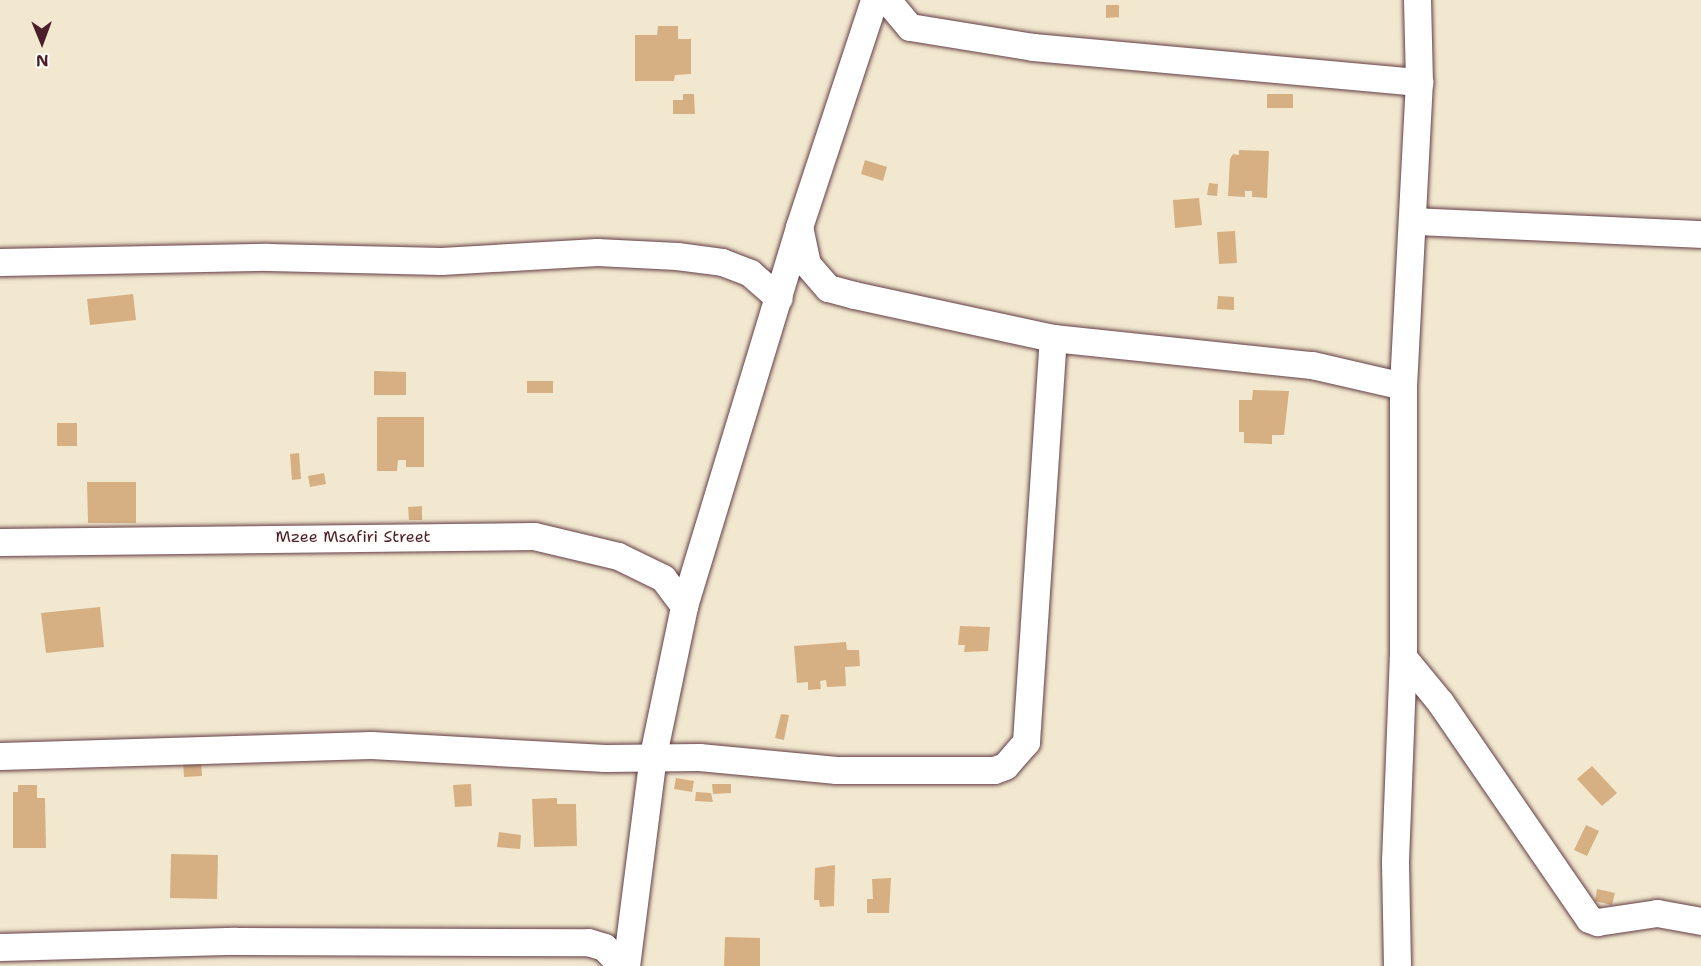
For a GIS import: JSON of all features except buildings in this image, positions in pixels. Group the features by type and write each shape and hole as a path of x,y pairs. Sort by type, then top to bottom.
{"street":[{"path":"624,966 634,914 653,755 684,606 799,227 860,50 874,0"},
{"path":"887,0 910,27"},
{"path":"1397,966 1395,861 1403,657 1403,386 1414,221 1419,82 1417,0"},
{"path":"860,50 910,27 1033,47 1419,82"},
{"path":"1414,221 1701,234"},
{"path":"799,227 807,264 828,288"},
{"path":"0,262 268,257 441,261 597,252 677,256 722,262 750,273 777,302"},
{"path":"777,302 799,292 828,288 1053,338 1312,365 1403,386"},
{"path":"0,756 371,745 605,758 653,755 836,770 994,770 1019,753 1026,735 1053,338"},
{"path":"1365,377 1404,355"},
{"name":"Mzee Msafiri Street","path":"0,542 534,536 618,556 663,578 684,606"},
{"path":"1403,657 1440,702 1588,919 1598,922 1658,913 1701,921"},
{"path":"588,942 634,914"},
{"path":"0,947 236,941 588,942 604,947 624,966"}]}
